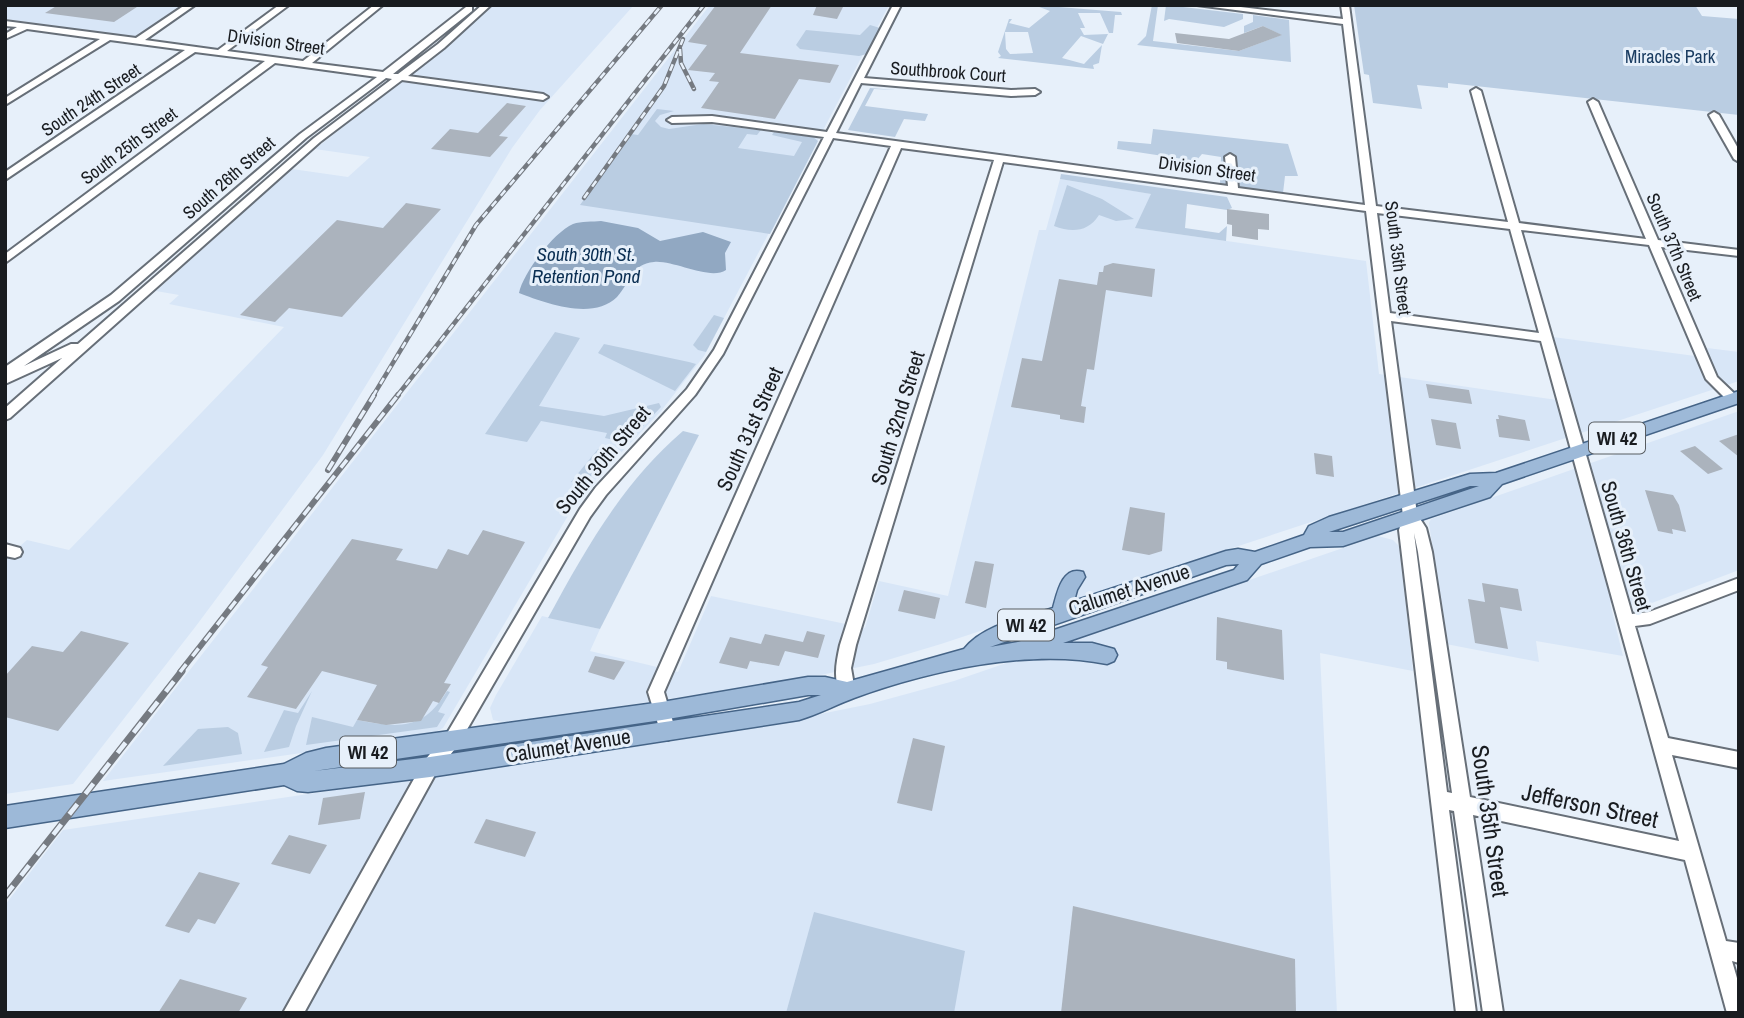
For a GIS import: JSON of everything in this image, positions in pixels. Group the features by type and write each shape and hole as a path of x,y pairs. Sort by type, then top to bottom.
{"main road":[{"name":"Calumet Avenue","path":"970,656 977,646 991,637 1061,612 1226,558 1255,559 1310,540 1343,539 1409,507 1484,492 1496,480 1736,398"},
{"name":"Calumet Avenue","path":"5,817 287,775 318,759 452,740 799,711 819,706 846,691 970,656 993,656 1018,650 1240,575 1255,559"},
{"path":"1061,612 1068,587 1076,578"},
{"path":"1096,601 1106,620"},
{"path":"1018,650 1039,653 1092,652 1107,655"},
{"name":"Calumet Avenue","path":"287,775 297,781 308,782 430,767 665,721"}],"street":[{"path":"138,41 191,5"},
{"path":"220,52 285,5"},
{"path":"305,64 379,5"},
{"name":"South 26th Street","path":"5,373 115,298 303,136 428,43 472,5"},
{"name":"South 26th Street","path":"5,415 317,140 441,46 487,5"},
{"name":"South 30th Street","path":"293,1013 430,767 452,740 585,513 601,491 691,392 719,351 897,5"},
{"path":"1201,5 1347,22"},
{"name":"South 35th Street","path":"1345,5 1409,507 1405,525 1406,543 1466,1013"},
{"name":"Division Street","path":"5,23 543,97"},
{"path":"5,37 26,26"},
{"path":"5,102 109,37"},
{"name":"South 24th Street","path":"5,177 194,49"},
{"name":"South 25th Street","path":"5,260 273,60"},
{"name":"Southbrook Court","path":"858,80 1011,93 1035,92"},
{"name":"South 36th Street","path":"1476,91 1737,1013"},
{"name":"South 37th Street","path":"1593,102 1712,379 1736,398"},
{"path":"1714,115 1739,159"},
{"name":"Division Street","path":"672,120 712,119 1370,209 1739,253"},
{"name":"South 31st Street","path":"665,721 656,692 897,145"},
{"path":"1230,157 1233,191"},
{"name":"South 32nd Street","path":"846,691 843,668 848,645 999,159"},
{"path":"1384,316 1546,338"},
{"name":"South 26th Street","path":"5,380 87,344"},
{"name":"South 35th Street","path":"1409,507 1422,533 1493,1013"},
{"path":"1626,621 1650,618 1739,584"},
{"path":"1661,745 1739,760"},
{"name":"Jefferson Street","path":"1439,799 1691,852"},
{"path":"1718,949 1739,953"}],"shaded area":[{"path":"5,5 185,5 135,37 5,19"},
{"path":"494,5 634,5 540,110 512,148 323,455 196,626 73,784 5,794 5,559 27,540 69,550 284,327 169,304 179,295 156,291 292,169 348,177 370,157 315,149 449,44"},
{"path":"710,5 889,5 704,356 661,411 595,480 569,514 443,728 436,732 393,740 103,781"},
{"path":"1060,179 1152,194 1136,228 1366,261 1379,374 1571,402 1553,337 1710,358 1707,348 1739,352 1739,381 874,664 801,679 509,723 493,720 490,708 496,695 542,616 600,629 590,651 678,672 711,596 865,628 879,581 948,596 1039,230 1046,230"},
{"path":"1739,411 1739,570 1644,606 1610,603 1623,656 1536,641 1539,662 1446,644 1429,523 1431,519"},
{"path":"1378,536 1393,540 1400,547 1413,671 1320,653 1337,1013 5,1013 5,905 63,830 726,733 870,704 954,681"}],"green space":[{"path":"1034,5 1121,12 1122,15 1115,15 1113,33 1109,33 1100,13 1078,13 1085,28 1080,28 1084,35 1108,34 1103,44 1081,36 1062,58 1084,64 1102,45 1099,63 1093,65 1094,69 998,58 1001,56 998,52 1009,19 1012,19 1009,23 1029,28 1050,11","holes":["1005,32 1028,32 1033,53 1010,54 1006,49"]},
{"path":"1152,5 1158,5 1153,41 1239,51 1281,35 1263,26 1244,33 1244,26 1253,22 1253,15 1289,20 1291,62 1137,45 1146,36"},
{"path":"1166,5 1243,14 1243,19 1224,27 1169,19 1164,21"},
{"name":"Miracles Park","path":"1354,5 1695,5 1702,16 1739,19 1739,115 1448,83 1448,88 1417,85 1422,109 1373,103 1369,75 1364,74"},
{"path":"870,25 880,28 867,54 859,56 800,49 796,45 806,30 860,35"},
{"path":"870,88 897,90 874,89 865,106 928,114 925,121 904,119 895,137 848,130"},
{"path":"657,109 674,111 660,115 655,121 661,127 669,129 703,124 761,130 757,135 747,134 738,148 794,156 802,142 772,135 774,132 813,137 818,141 770,234 580,205 631,134 638,135"},
{"path":"1153,129 1288,144 1298,176 1285,176 1283,193 1220,184 1221,157 1202,154 1196,161 1117,149 1118,141 1151,144"},
{"path":"1061,174 1227,197 1232,208 1227,210 1187,204 1185,228 1219,233 1227,226 1226,241 1135,228 1151,194 1060,179"},
{"path":"1067,185 1102,199 1134,219 1116,221 1099,215 1090,225 1079,230 1054,226"},
{"path":"714,315 724,318 706,352 698,350 693,345"},
{"path":"555,332 580,338 539,406 604,416 659,403 661,407 627,443 605,438 607,433 541,421 527,442 485,434"},
{"path":"604,344 696,364 675,391 598,353"},
{"path":"683,431 699,435 600,629 548,618 607,518 642,472"},
{"path":"598,449 613,451 584,484 571,482"},
{"path":"312,691 289,747 264,752 284,710 298,713"},
{"path":"447,691 450,692 438,712 445,714 437,727 306,745 312,717 353,727 357,720 397,725 408,723 429,714"},
{"path":"228,727 238,733 242,754 163,766 198,729"},
{"path":"814,912 965,951 954,1013 786,1013"}],"water":[{"name":"South 30th St. Retention Pond","path":"601,221 638,228 660,241 703,232 731,242 725,253 726,270 711,273 662,262 646,264 636,270 617,297 595,308 569,308 519,293 533,264 557,235 573,224"}],"building":[{"path":"58,5 140,5 114,22 45,13"},
{"path":"716,5 772,5 740,53 839,65 830,83 799,79 775,119 701,108 719,82 709,81 715,73 688,70 707,45 688,42"},
{"path":"817,5 844,5 837,19 813,15"},
{"path":"1263,26 1282,35 1239,51 1177,43 1175,33 1229,39"},
{"path":"507,103 526,106 499,136 508,137 490,157 431,149 450,129 478,133"},
{"path":"406,203 441,209 342,317 289,308 275,322 240,315 337,220 383,228"},
{"path":"1227,209 1269,214 1269,230 1258,229 1258,240 1232,236 1232,225 1227,224"},
{"path":"1113,263 1155,269 1152,297 1106,290 1094,370 1087,369 1081,406 1086,407 1084,423 1060,419 1060,415 1011,407 1022,358 1042,361 1059,279 1097,285 1099,272 1103,272 1104,266"},
{"path":"1426,384 1469,390 1472,404 1429,398"},
{"path":"1498,415 1525,420 1530,441 1499,437 1496,419 1499,419"},
{"path":"1431,419 1456,423 1461,449 1436,445"},
{"path":"1739,434 1739,457 1719,441"},
{"path":"1695,446 1723,469 1708,474 1680,451"},
{"path":"1314,453 1332,456 1334,477 1316,474"},
{"path":"1645,490 1673,495 1679,505 1686,532 1672,529 1673,534 1658,531"},
{"path":"1130,507 1165,513 1162,551 1149,555 1122,550"},
{"path":"483,530 525,542 444,683 451,684 439,703 433,701 421,721 386,725 357,720 377,685 322,671 296,709 247,697 268,667 261,665 352,539 403,549 396,560 437,569 448,549 468,555"},
{"path":"975,561 994,564 986,608 965,603"},
{"path":"1482,583 1518,589 1522,611 1500,607 1508,649 1475,643 1468,599 1485,602"},
{"path":"904,590 940,598 935,619 898,611"},
{"path":"1217,617 1282,630 1284,680 1227,669 1227,662 1216,660"},
{"path":"81,631 129,643 58,731 5,717 5,676 32,646 63,652"},
{"path":"807,631 825,635 818,658 785,651 779,666 750,661 747,669 719,663 730,637 761,644 765,634 803,642"},
{"path":"595,656 625,662 614,680 588,672"},
{"path":"913,738 945,746 932,811 897,803"},
{"path":"365,792 360,819 318,825 323,798"},
{"path":"486,819 536,832 525,857 474,843"},
{"path":"289,835 327,845 310,874 271,864"},
{"path":"199,872 240,883 215,924 198,919 189,933 165,926"},
{"path":"1073,906 1295,959 1296,1013 1061,1013"},
{"path":"180,979 247,998 238,1013 158,1013"}],"railway":[{"path":"373,396 476,225 662,5"},
{"path":"397,396 704,5"},
{"path":"584,198 664,86 683,39"},
{"path":"680,49 681,63 694,89"},
{"path":"328,470 374,395"},
{"path":"180,672 398,395"},
{"path":"5,896 182,671"}]}
